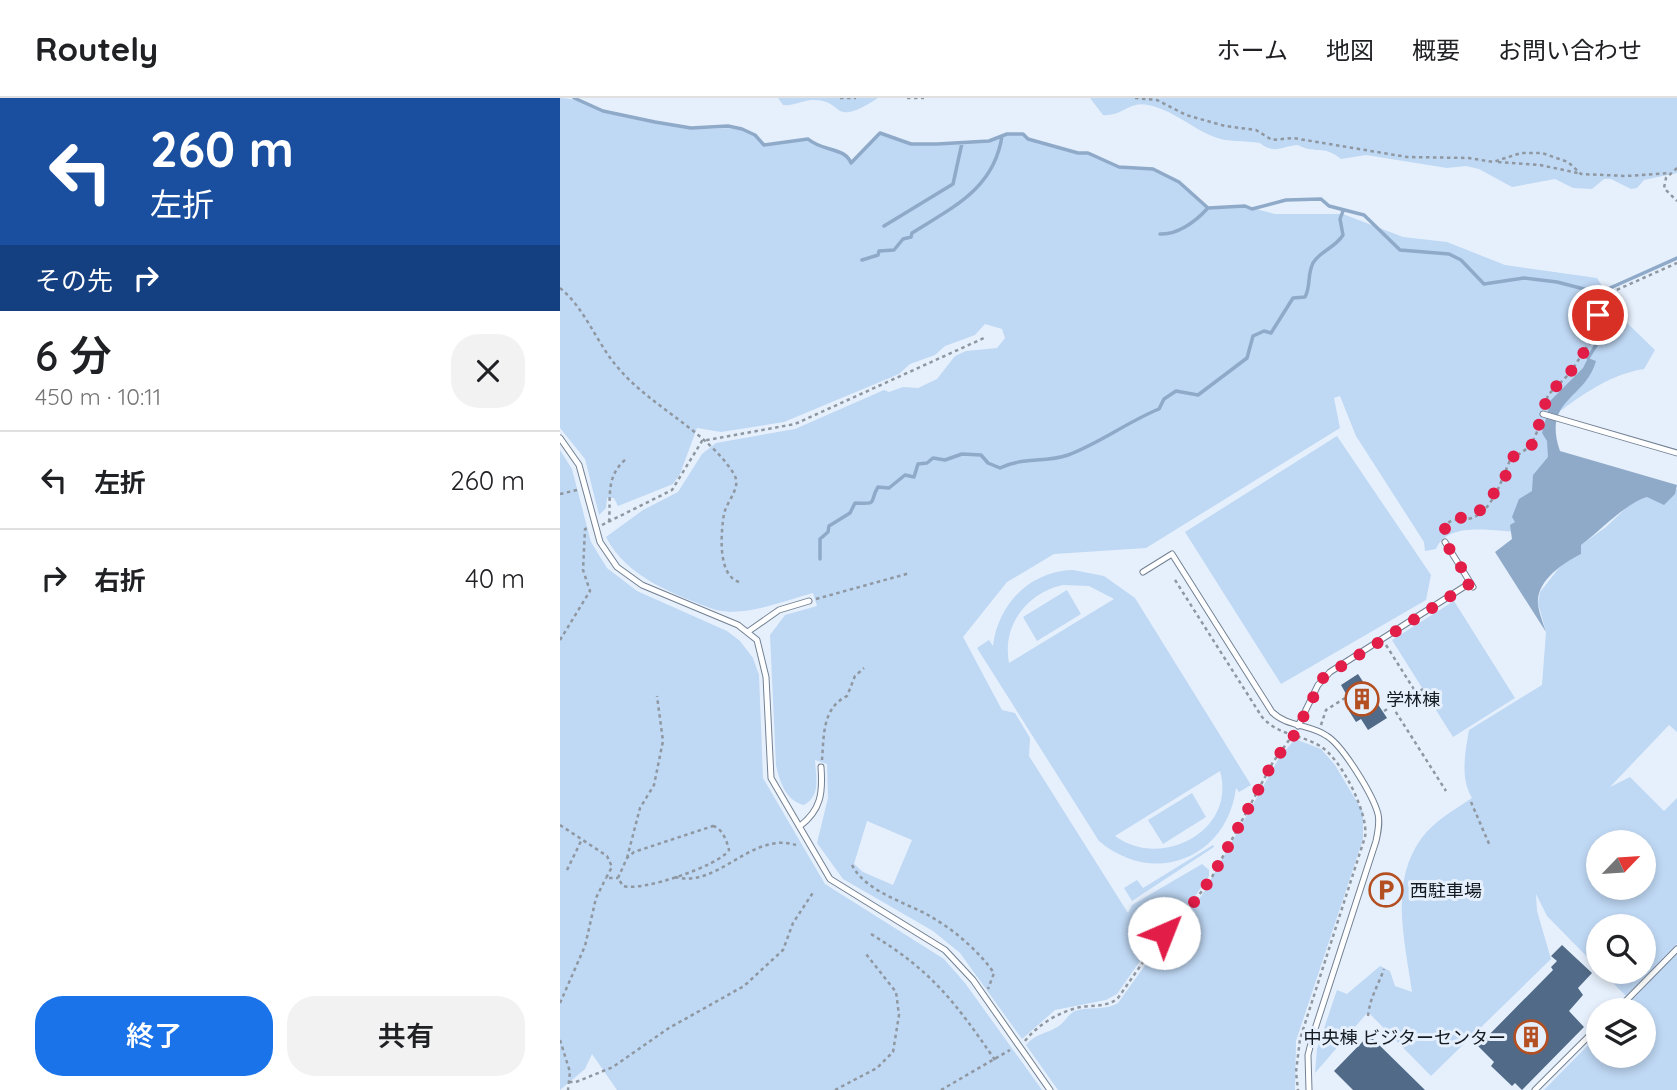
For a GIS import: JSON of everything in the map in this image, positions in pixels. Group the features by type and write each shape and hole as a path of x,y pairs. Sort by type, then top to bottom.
{"lane":[{"path":"1544,414 1677,453"},
{"path":"560,438 579,465 594,527 609,558 628,576 748,631 757,640 765,664 771,778 830,878 934,941 959,964 1050,1090"},
{"path":"1298,726 1323,678 1472,585 1445,542"},
{"path":"1143,572 1172,554 1272,712 1298,726 1325,734 1334,742 1373,802 1379,825 1374,848 1310,1045 1309,1090"},
{"path":"748,631 779,610 809,601"},
{"path":"800,826 819,804 823,788 821,767"},
{"path":"1630,998 1677,949"},
{"path":"1535,1090 1586,1039"}],"path":[{"path":"840,98 856,98"},
{"path":"907,98 924,98"},
{"path":"1135,98 1157,100 1186,115 1225,126 1256,130 1272,140 1293,138 1407,156 1540,164 1581,174 1626,176 1670,173 1677,168"},
{"path":"1498,162 1521,153 1542,153 1568,162 1581,174"},
{"path":"1670,173 1664,188 1677,201"},
{"path":"1445,542 1445,525 1454,519 1476,515 1499,489 1511,458 1533,444 1548,395 1570,373 1592,339 1598,315 1612,292 1677,263"},
{"path":"560,288 576,304 620,370 659,407 691,430 730,470 736,481 724,512 722,537 727,570 731,578 739,582"},
{"path":"560,640 590,591 582,556 585,529 609,522 672,490 702,441 795,424 984,338"},
{"path":"609,522 610,483 618,467 626,459"},
{"path":"560,494 575,491"},
{"path":"809,601 911,573"},
{"path":"1175,580 1262,717 1277,730 1317,744 1327,752 1361,805 1367,825 1300,1039 1296,1072 1298,1090"},
{"path":"1383,639 1415,691"},
{"path":"821,767 826,721 838,700 847,696 855,676 864,668"},
{"path":"1384,710 1423,689"},
{"path":"618,878 627,859 640,808 654,785 663,741 657,696"},
{"path":"1321,725 1326,710 1345,698"},
{"path":"1392,706 1447,791"},
{"path":"1018,1045 1054,1017 1069,1010 1115,1001 1157,942 1194,902 1212,877 1273,762 1293,737 1298,726"},
{"path":"1471,802 1490,846"},
{"path":"618,878 624,886 631,888 675,877 727,854 728,845 716,826 635,852 627,859"},
{"path":"560,835 562,827 610,860 612,867 596,898 585,946 560,1003"},
{"path":"566,870 582,839"},
{"path":"675,877 698,876 772,842 796,845"},
{"path":"852,865 866,882 940,923 973,949 994,973 991,986 982,993"},
{"path":"606,878 618,878"},
{"path":"569,1082 576,1082 613,1067 669,1028 744,986 783,950 793,923 814,891"},
{"path":"871,934 917,964 935,980 957,1005 995,1060"},
{"path":"835,1090 877,1068 893,1052 899,1015 896,992 866,954"},
{"path":"1368,1016 1371,994 1381,982 1384,969"},
{"path":"560,1041 570,1072 568,1090"},
{"path":"941,1090 1010,1050"}],"shaded area":[{"path":"560,98 671,125 739,130 764,145 808,139 844,154 852,163 880,133 911,144 989,141 1007,134 1023,134 1029,139 1078,153 1088,153 1119,167 1153,169 1179,182 1208,208 1245,206 1275,214 1343,214 1403,237 1447,242 1505,265 1597,278 1625,321 1655,350 1644,369 1603,383 1543,424 1556,442 1523,532 1461,531 1442,540 1436,549 1425,551 1424,542 1356,436 1340,396 1334,398 1340,428 1146,548 1054,554 1007,582 963,637 1002,710 1015,713 1030,738 1029,756 1128,913 1132,905 1202,864 1209,870 1209,876 1191,902 1147,951 1117,994 1106,1000 1055,1010 1022,1039 960,953 933,931 843,879 817,843 828,798 827,764 815,760 815,791 813,797 804,805 793,800 782,784 776,765 770,635 785,615 817,606 813,593 753,610 716,610 668,591 639,574 615,551 606,537 643,510 678,492 702,454 716,443 795,429 884,390 889,392 903,387 918,388 937,379 955,356 966,351 997,348 1005,338 1002,329 985,324 975,335 945,346 935,355 910,364 899,374 784,422 721,432 697,428 680,474 673,484 618,506 614,498 607,498 606,508 599,515 585,459 560,428","holes":["867,821 912,840 893,885 863,872 854,864"]},
{"path":"778,98 878,98 852,112 844,112 822,101 811,100 783,105"},
{"path":"1090,98 1677,98 1677,173 1644,180 1637,188 1631,189 1611,179 1604,179 1592,189 1573,188 1555,179 1512,187 1479,169 1466,166 1447,168 1366,155 1341,159 1329,152 1298,145 1270,149 1260,143 1224,140 1148,105 1135,105 1115,114 1103,115"},
{"path":"1588,358 1596,361 1591,374 1567,401 1556,420 1560,451 1677,485 1675,494 1664,505 1647,497 1622,511 1581,545 1581,554 1566,562 1546,580 1541,588 1538,604 1546,632 1495,552 1512,539 1510,525 1515,522 1512,517 1519,499 1532,491 1533,475 1548,457 1547,441 1542,433 1551,400 1583,368"},
{"path":"1337,436 1431,575 1426,600 1281,684 1185,532"},
{"path":"560,450 572,469 591,542 607,568 637,591 727,631 740,641 753,658 759,675 763,778 825,884 944,959 965,983 1042,1090 617,1090 592,1054 585,1069 560,1090"},
{"path":"1677,489 1677,732 1669,725 1610,787 1630,777 1664,811 1677,798 1677,944 1656,965 1656,914 1586,914 1586,956 1547,916 1536,894 1537,911 1551,959 1431,1076 1368,1012 1315,1073 1317,1049 1337,990 1347,994 1380,966 1390,971 1395,986 1412,992 1403,933 1402,894 1405,874 1411,856 1426,833 1472,798 1465,774 1469,730 1542,685 1546,632 1538,603 1540,592 1563,563 1581,554 1581,545 1606,527 1632,502 1647,497 1655,498"},
{"path":"1073,570 1104,576 1135,598 1251,785 1239,792 1236,788 1230,813 1218,833 1203,848 1184,858 1164,863 1142,862 1120,855 1099,841 977,648 989,640 993,646 1002,617 1019,593 1030,583 1057,572","holes":["1063,585 1089,586 1114,599 1009,663 1009,636 1020,613 1038,595","1220,771 1222,792 1217,811 1206,827 1191,839 1173,846 1153,849 1133,845 1115,836"]},
{"path":"1067,590 1081,614 1037,641 1023,617"},
{"path":"1454,601 1515,698 1453,737 1392,640"},
{"path":"1295,739 1321,749 1335,765 1363,812 1363,839 1296,1041 1295,1090 1058,1090 1026,1045 1059,1026 1075,1011 1108,1007 1118,1003 1166,936 1202,895 1279,758"},
{"path":"1192,793 1206,817 1163,844 1148,820"},
{"path":"1213,845 1214,847 1132,901 1124,888 1137,880 1143,888"},
{"path":"1677,954 1677,1090 1544,1090 1586,1047 1586,1068 1656,1068 1656,998 1634,998 1648,984 1656,984 1656,975"},
{"path":"1614,984 1638,984 1626,996"}],"building":[{"name":"学林棟","path":"1358,674 1387,718 1368,730 1361,719 1356,722 1349,711 1354,708 1341,685"},
{"name":"中央棟 ビジターセンター","path":"1562,945 1586,967 1586,979 1578,988 1583,995 1569,1011 1584,1027 1522,1090 1515,1083 1512,1086 1491,1066 1494,1062 1478,1046 1553,970 1551,967 1557,961 1551,956"},
{"path":"1369,1035 1425,1090 1353,1090 1334,1071"}],"waterway":[{"path":"574,98 603,111 655,122 691,128 728,126 742,129 755,135 764,145 808,139 844,154 851,163 880,133 911,144 989,141 1007,134 1023,134 1028,139 1078,153 1088,153 1119,167 1153,169 1179,182 1208,208 1245,206 1252,209 1286,200 1321,199 1329,206 1364,215 1400,250 1449,254 1461,260 1484,284 1524,278 1557,282 1607,295"},
{"path":"862,260 878,255 879,251 894,250 903,239 911,237 912,233 969,195 990,170 998,154 1002,136"},
{"path":"884,226 953,184 962,143"},
{"path":"1160,234 1185,227 1207,209"},
{"path":"820,559 820,539 828,532 829,526 850,513 855,503 871,503 878,487 889,488 905,475 914,477 918,464 927,463 933,458 945,460 962,454 981,455 988,463 1000,468 1016,462 1068,455 1159,409 1164,399 1176,391 1198,395 1247,358 1253,336 1264,331 1271,333 1293,298 1305,297 1313,263 1343,235 1340,219 1343,211"},
{"path":"1601,307 1610,288 1677,258"},
{"path":"1588,358 1598,342 1606,314"}],"place":[{"name":"学林棟","path":"1362,699"},
{"name":"西駐車場","path":"1386,890"},
{"name":"中央棟 ビジターセンター","path":"1531,1037"}],"route":[{"path":"1164,933 1194,902 1212,877 1273,762 1293,737 1323,678 1471,583 1445,542 1445,525 1454,519 1468,519 1476,515 1504,481 1511,458 1523,453 1533,444 1548,395 1574,368 1592,339 1598,315"}]}
